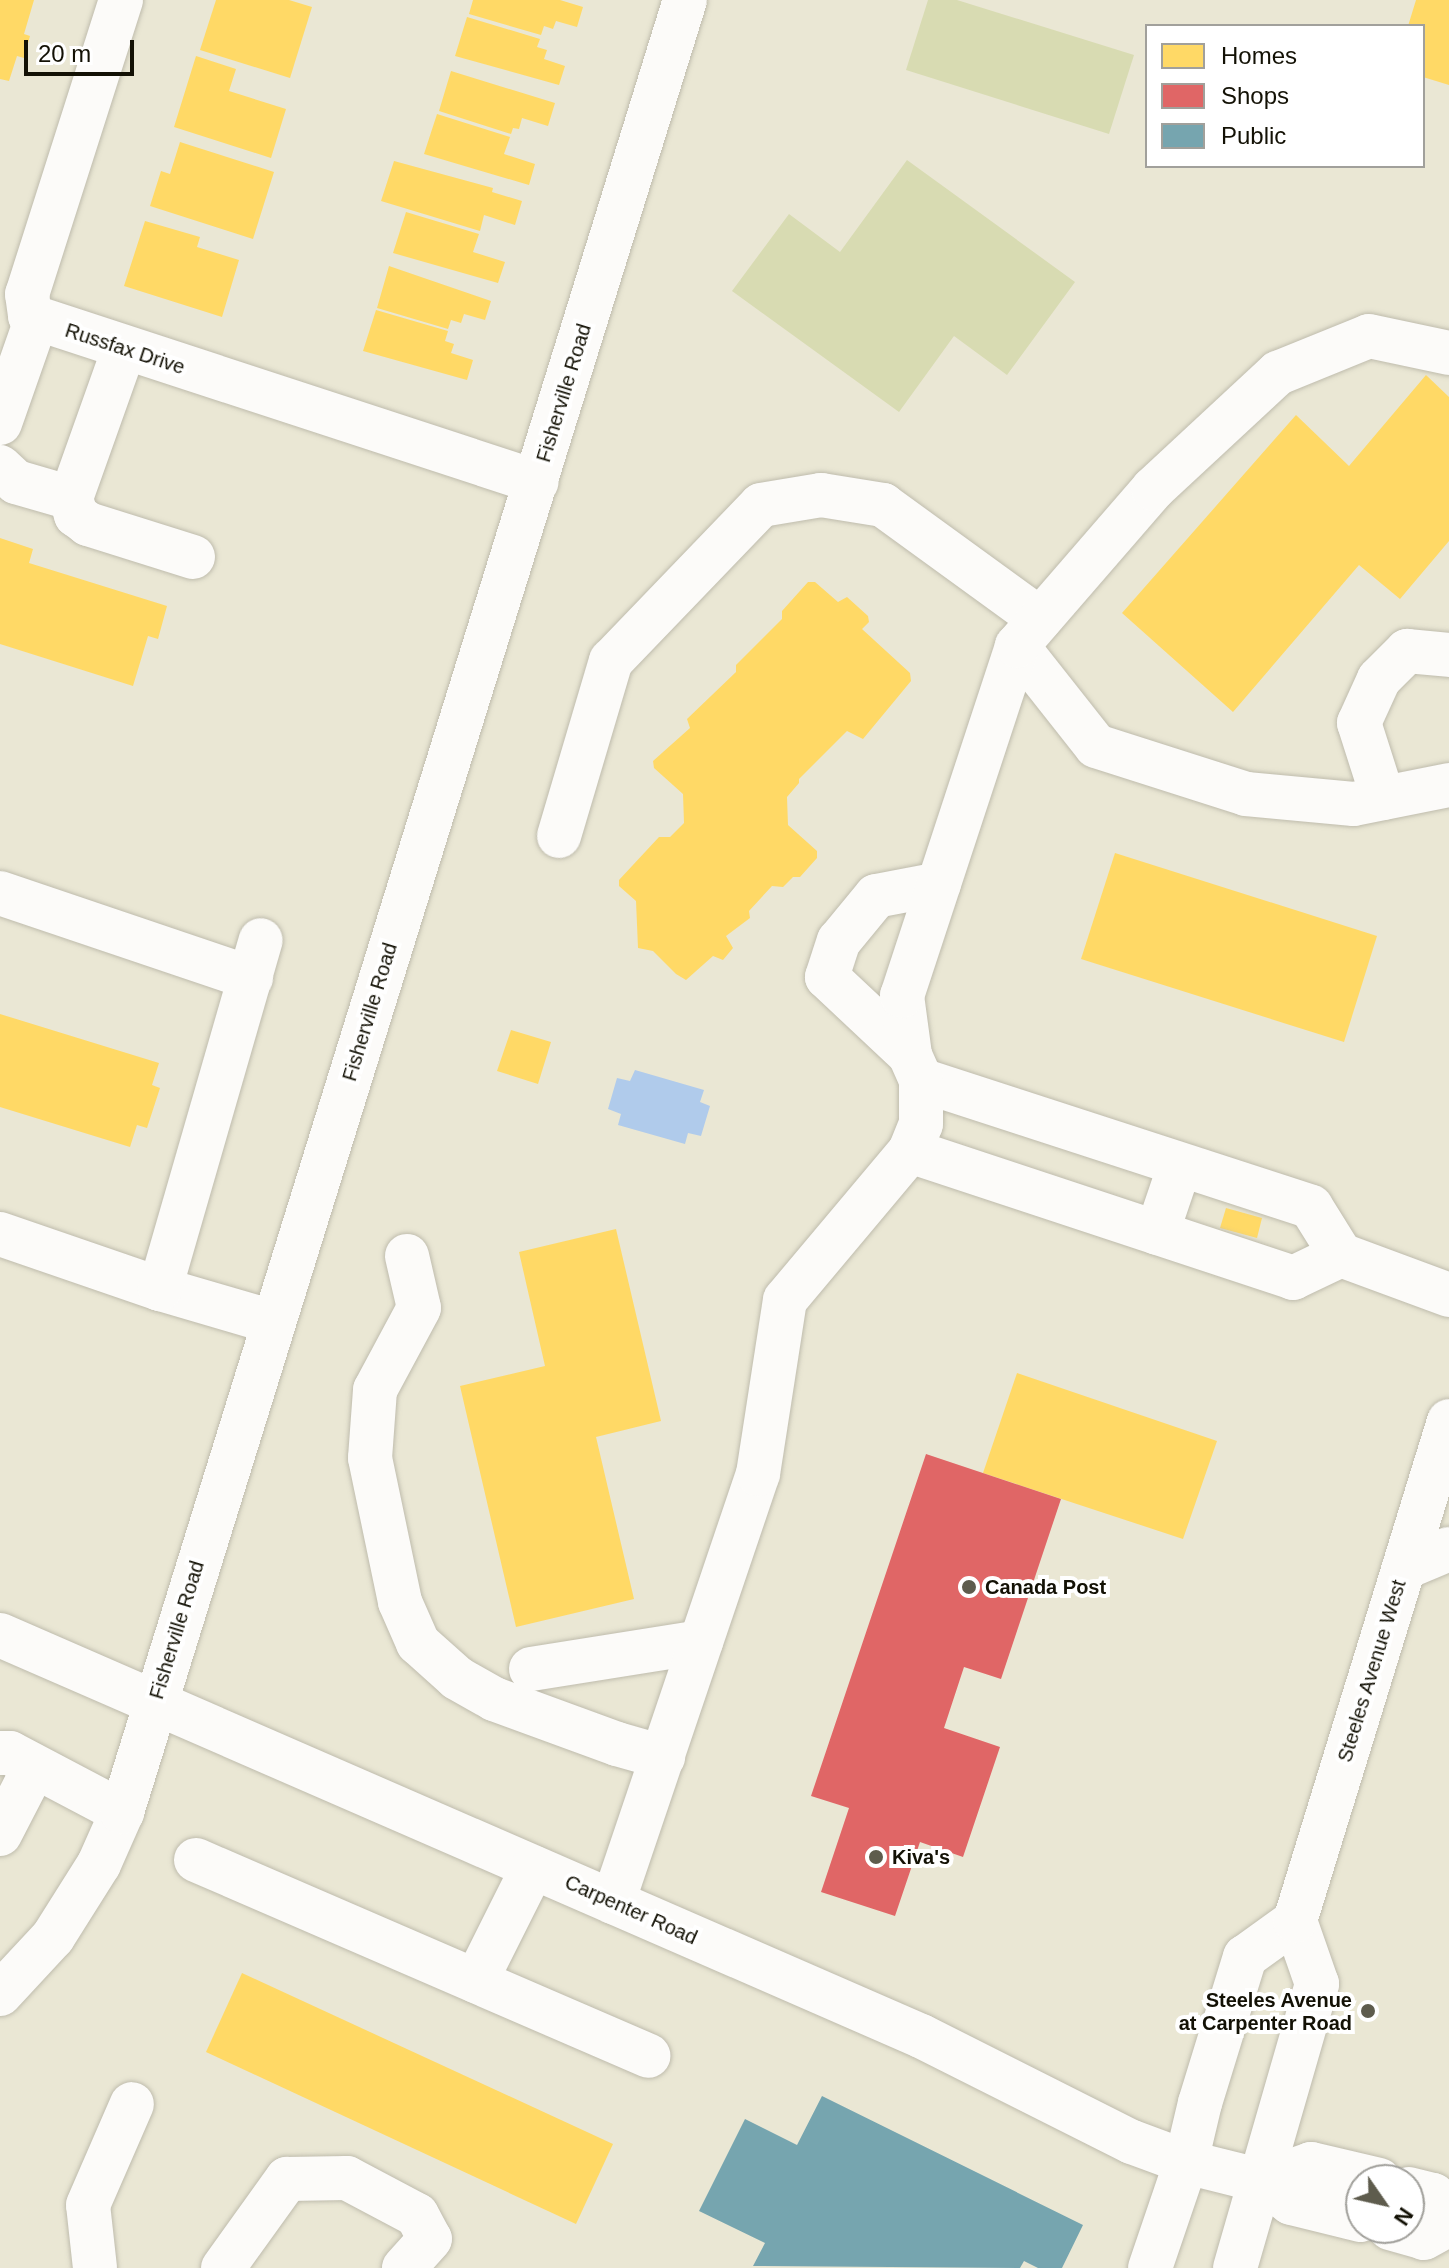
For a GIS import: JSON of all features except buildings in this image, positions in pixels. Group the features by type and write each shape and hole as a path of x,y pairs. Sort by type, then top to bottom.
{"street":[{"path":"0,423 27,310 27,294 121,0"},
{"name":"Fisherville Road","path":"0,1994 53,1937 99,1864 122,1812 685,0"},
{"path":"613,1902 758,1474 785,1300 910,1151 921,1124 915,1067 902,996 1028,632 1153,489 1278,373 1369,336 1449,353"},
{"name":"Russfax Drive","path":"21,337 124,349 537,482"},
{"path":"124,349 71,498 76,515 88,524 193,557"},
{"path":"0,467 16,482 71,498"},
{"path":"559,836 611,661 761,505 821,495 883,505 1028,632 1096,746 1246,794 1354,804 1449,785"},
{"path":"1383,798 1359,723 1379,679 1407,651 1449,655"},
{"path":"939,884 876,896 839,941 827,977 915,1067 1180,1165 1311,1207 1341,1255 1449,1295"},
{"path":"0,893 256,959 160,1289"},
{"path":"910,1151 1293,1278 1341,1255"},
{"path":"1157,1233 1180,1165"},
{"path":"0,1234 160,1289 273,1322"},
{"path":"407,1256 419,1308 375,1390 370,1458 400,1602 418,1643 457,1678 494,1699 663,1757"},
{"name":"Steeles Avenue West","path":"1295,1921 1449,1423"},
{"path":"1404,1568 1449,1549"},
{"name":"Carpenter Road","path":"0,1635 921,2036 1132,2142 1186,2162 1262,2181"},
{"path":"531,1669 701,1642"},
{"path":"0,1834 11,1749 122,1812"},
{"path":"196,1860 648,2056"},
{"path":"476,1981 533,1867"},
{"path":"1150,2268 1186,2162 1200,2103 1245,1957 1295,1921 1317,1984 1235,2268"},
{"path":"95,2268 88,2205 132,2104"},
{"path":"1262,2181 1311,2164 1345,2172"},
{"path":"223,2268 287,2179 347,2178 417,2215 430,2239 404,2268"},
{"path":"1262,2181 1291,2203 1345,2216"},
{"path":"1425,2193 1433,2195 1449,2212"},
{"path":"1425,2237 1449,2224"}],"green space":[{"path":"928,0 957,0 1134,55 1109,134 906,70"},
{"path":"907,160 1075,282 1007,375 954,336 899,412 732,291 789,214 840,252"}],"water":[{"path":"635,1070 704,1090 700,1102 710,1106 701,1136 688,1133 685,1144 618,1125 621,1114 608,1109 617,1078 630,1081"}],"place":[{"name":"Canada Post","path":"969,1587"},
{"name":"Kiva's","path":"876,1857"},
{"name":"Steeles Avenue at Carpenter Road","path":"1368,2011"}]}
